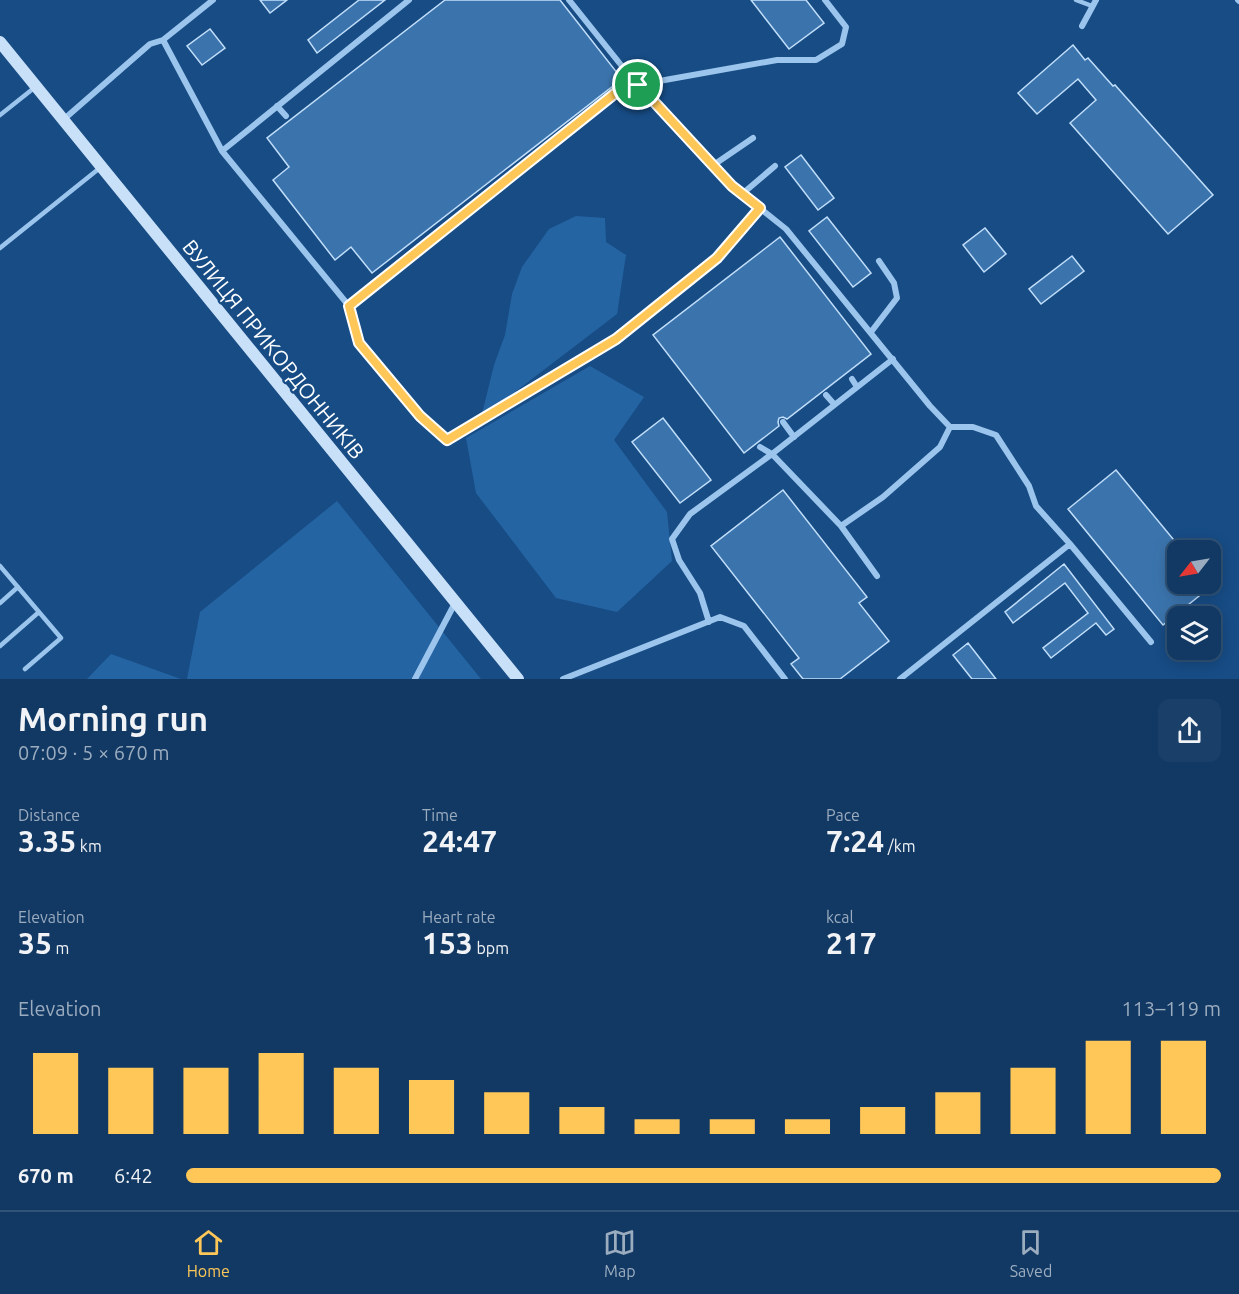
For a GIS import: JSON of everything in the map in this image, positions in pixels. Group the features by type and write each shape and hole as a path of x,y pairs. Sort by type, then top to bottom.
{"street":[{"path":"63,120 150,44 163,40 213,0"},
{"path":"222,151 409,0"},
{"path":"569,0 635,82 712,165 742,194 786,230 930,406 950,427 973,427 996,435 1029,486 1036,506 1150,642"},
{"path":"349,306 635,82 777,60 816,60 842,44 846,27 825,0"},
{"path":"1082,26 1094,3"},
{"path":"163,40 222,151 349,306 359,343 420,416 447,440 616,339 717,258 760,208"},
{"name":"ВУЛИЦЯ ПРИКОРДОННИКІВ","path":"0,42 518,679"},
{"path":"277,106 286,116"},
{"path":"712,165 753,138"},
{"path":"742,194 775,166"},
{"path":"871,332 897,298 894,283 879,261"},
{"path":"709,622 700,592 679,560 672,539 690,514 893,360"},
{"path":"852,379 857,387"},
{"path":"826,395 834,404"},
{"path":"783,422 794,437"},
{"path":"841,526 883,497 940,447 950,427"},
{"path":"760,447 772,454 841,526 877,576"},
{"path":"900,679 1070,544"},
{"path":"415,679 455,603"},
{"path":"563,679 720,617 744,626 785,679"}],"lane":[{"path":"1076,0 1094,3"},
{"path":"0,115 36,86"},
{"path":"0,248 101,167"},
{"path":"0,566 61,638 25,669"},
{"path":"0,603 18,587"},
{"path":"0,646 39,612"}],"shaded area":[{"path":"576,216 605,218 606,242 626,255 617,314 481,418 494,365 505,335 512,294 522,267 549,229"},
{"path":"590,366 644,397 614,440 667,512 672,561 617,612 556,598 476,493 466,438"},
{"path":"337,501 481,679 187,679 200,612"},
{"path":"111,654 181,679 87,679"}],"building":[{"path":"260,0 287,0 270,13"},
{"path":"359,0 385,0 317,53 308,40"},
{"path":"445,0 560,0 622,79 372,273 351,247 335,260 273,180 289,167 267,138"},
{"path":"751,0 806,0 824,23 789,49"},
{"path":"210,29 225,48 202,65 187,46"},
{"path":"1073,45 1085,60 1088,58 1113,86 1115,85 1213,195 1168,234 1070,123 1096,100 1078,79 1037,114 1018,93"},
{"path":"801,155 834,198 818,210 785,167"},
{"path":"827,217 871,273 853,287 809,231"},
{"path":"985,228 1006,254 984,272 963,245"},
{"path":"780,237 871,354 787,419 779,418 779,426 744,453 653,335"},
{"path":"1072,256 1084,271 1041,304 1029,289"},
{"path":"663,418 711,480 680,503 632,442"},
{"path":"1116,470 1174,540 1167,540 1167,594 1202,594 1187,606 1167,606 1167,622 1163,625 1068,509"},
{"path":"783,490 867,597 859,603 889,641 840,679 803,679 791,664 799,658 711,546"},
{"path":"1064,564 1114,629 1106,635 1096,623 1051,658 1043,648 1088,613 1065,583 1013,623 1005,612"},
{"path":"968,643 996,679 972,679 953,655"}],"route":[{"path":"633,79 638,85 732,186 760,208 717,258 616,339 447,440 420,416 359,343 349,306 633,79"}]}
